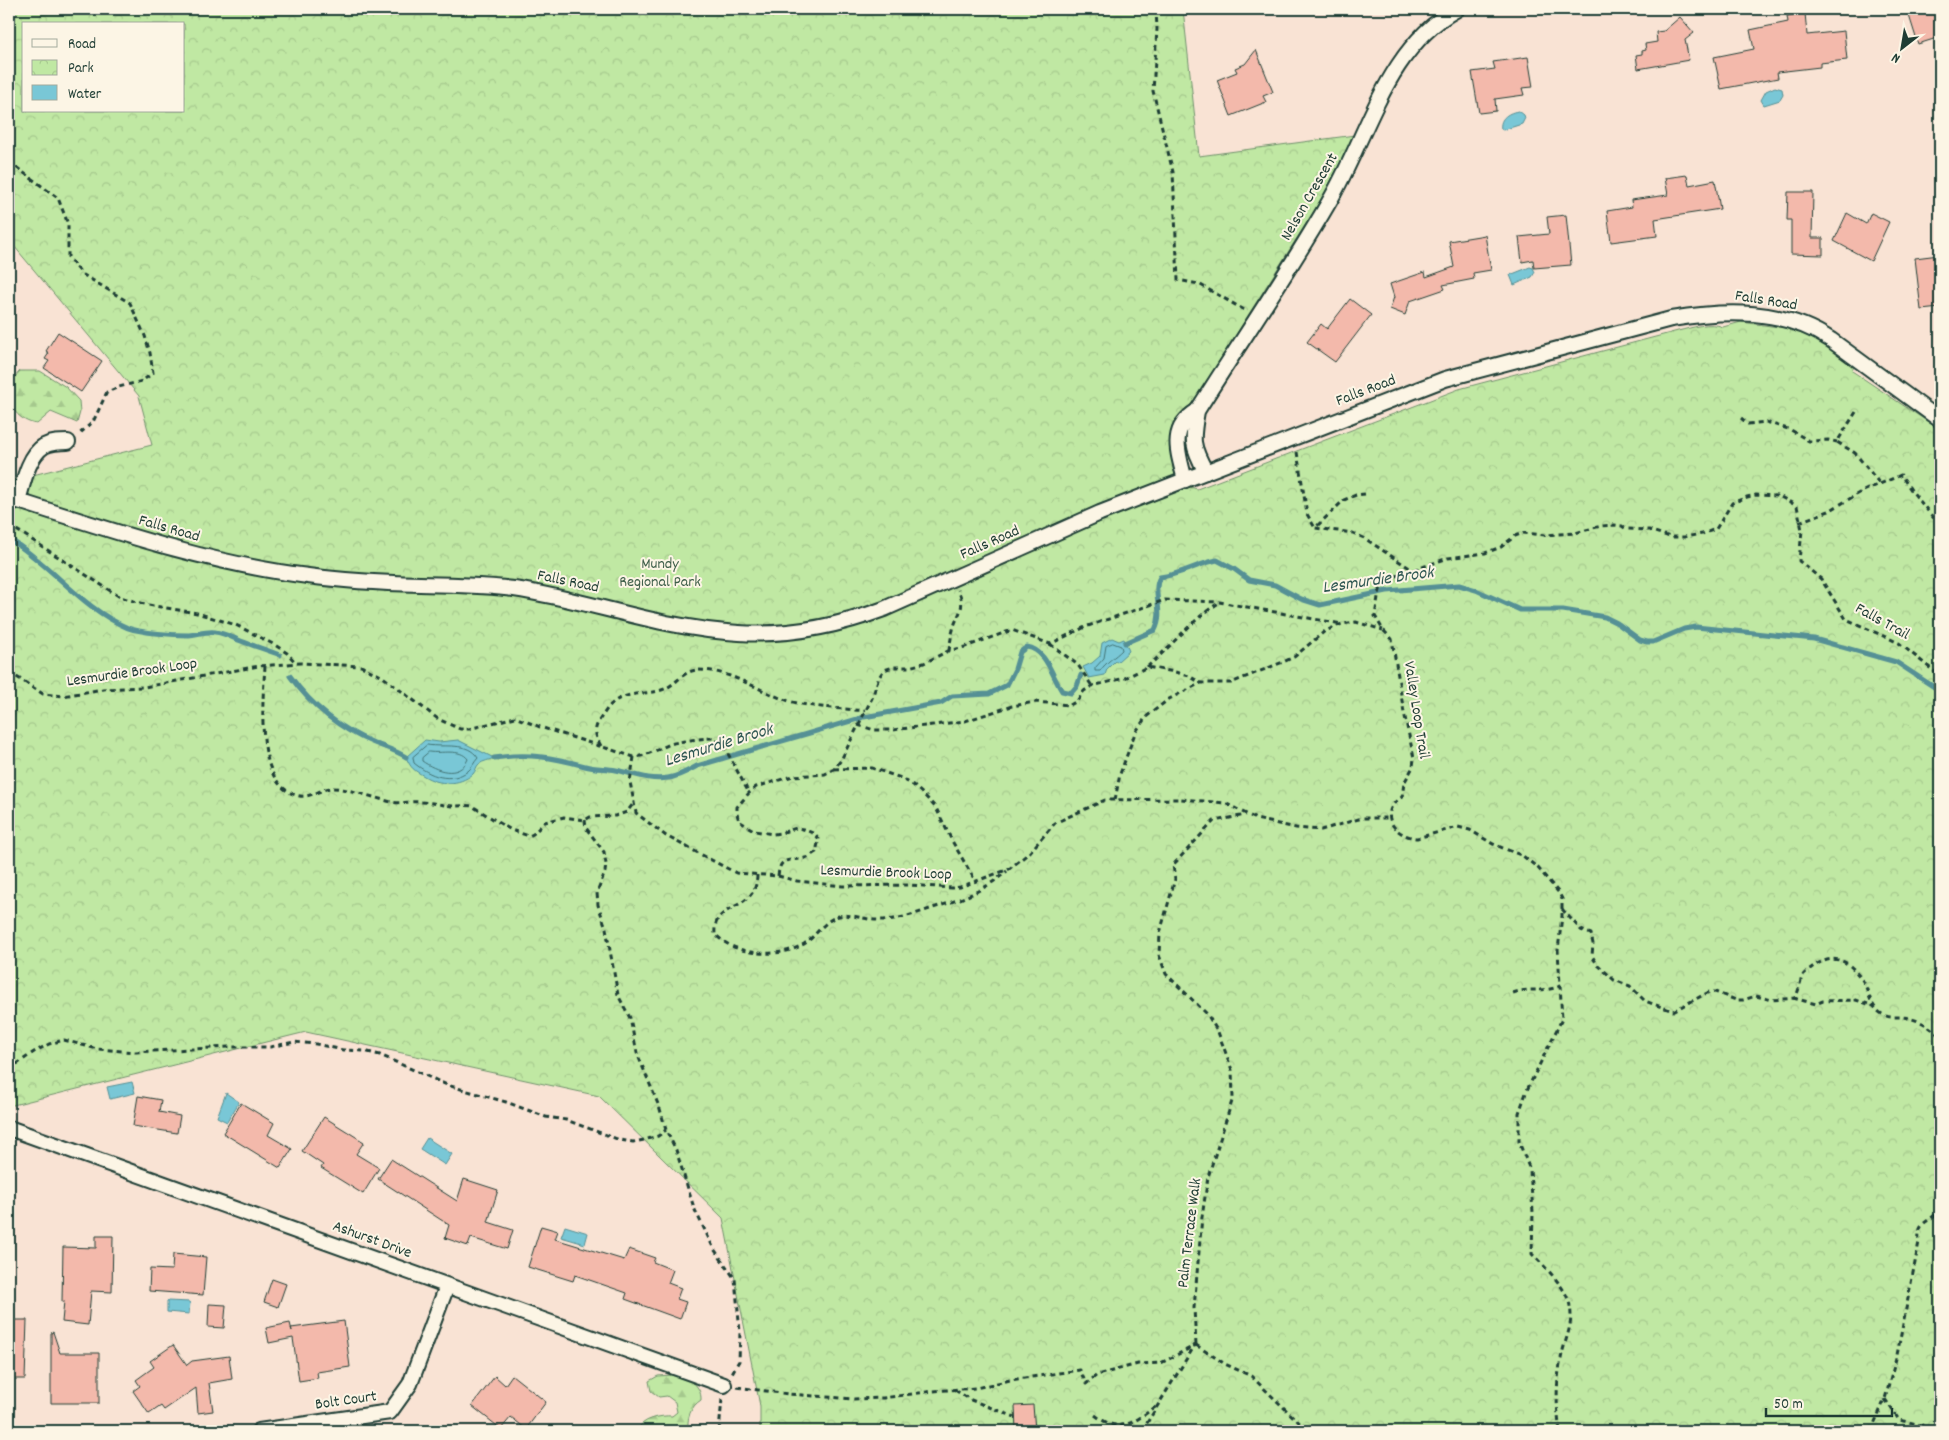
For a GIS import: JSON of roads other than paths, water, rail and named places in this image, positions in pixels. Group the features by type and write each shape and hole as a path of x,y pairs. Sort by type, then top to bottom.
{"street":[{"name":"Nelson Crescent","path":"1185,480 1177,437 1184,421 1197,411 1329,202 1389,81 1402,59 1426,31 1457,9"},
{"name":"Falls Road","path":"13,499 183,552 249,567 341,580 517,589 672,624 738,633 795,631 853,620 896,604 1080,522 1445,379 1658,322 1718,312 1757,314 1792,321 1813,328 1940,420"},
{"name":"Nelson Crescent","path":"1197,411 1193,442 1206,472"},
{"path":"13,499 34,457 44,447 55,443 68,442"},
{"name":"Ashurst Drive","path":"9,1128 724,1385"},
{"name":"Bolt Court","path":"258,1431 390,1412 410,1384 447,1286"}],"water":[{"path":"1775,87 1782,89 1783,95 1780,100 1764,105 1761,100 1766,91"},
{"path":"1519,111 1525,118 1522,124 1501,129 1503,119 1506,116"},
{"path":"1530,267 1535,272 1532,277 1514,285 1510,275"},
{"path":"1112,638 1119,641 1124,639 1129,651 1107,669 1105,675 1089,678 1083,667 1092,663 1100,656 1102,643"},
{"path":"425,740 439,742 458,740 494,758 479,764 473,774 462,781 449,783 436,781 415,771 406,757"},
{"path":"132,1082 135,1093 110,1099 107,1087"},
{"path":"226,1093 239,1102 227,1122 217,1117"},
{"path":"427,1138 452,1154 445,1165 420,1149"},
{"path":"565,1226 588,1233 585,1244 561,1237"},
{"path":"167,1301 190,1302 189,1314 167,1312"}],"waterway":[{"name":"Lesmurdie Brook","path":"9,539 25,549 81,598 111,620 128,628 175,635 208,632 225,634 280,655"},
{"name":"Lesmurdie Brook","path":"1125,643 1155,630 1159,616 1157,589 1160,577 1217,560 1249,580 1275,585 1301,599 1320,605 1387,591 1459,585 1476,590 1520,610 1563,610 1605,617 1617,623 1640,640 1647,642 1653,642 1684,629 1696,627 1814,639 1896,662 1940,691"},
{"name":"Lesmurdie Brook","path":"864,717 941,703 952,696 989,694 1007,685 1015,669 1020,652 1027,647 1040,653 1062,691 1071,693 1077,686 1081,675"},
{"name":"Lesmurdie Brook","path":"290,676 307,697 349,731 406,757"},
{"name":"Lesmurdie Brook","path":"494,758 540,757 661,779 679,775 697,766 861,718"}],"park label":[{"name":"Mundy Regional Park","path":"660,573"}]}
